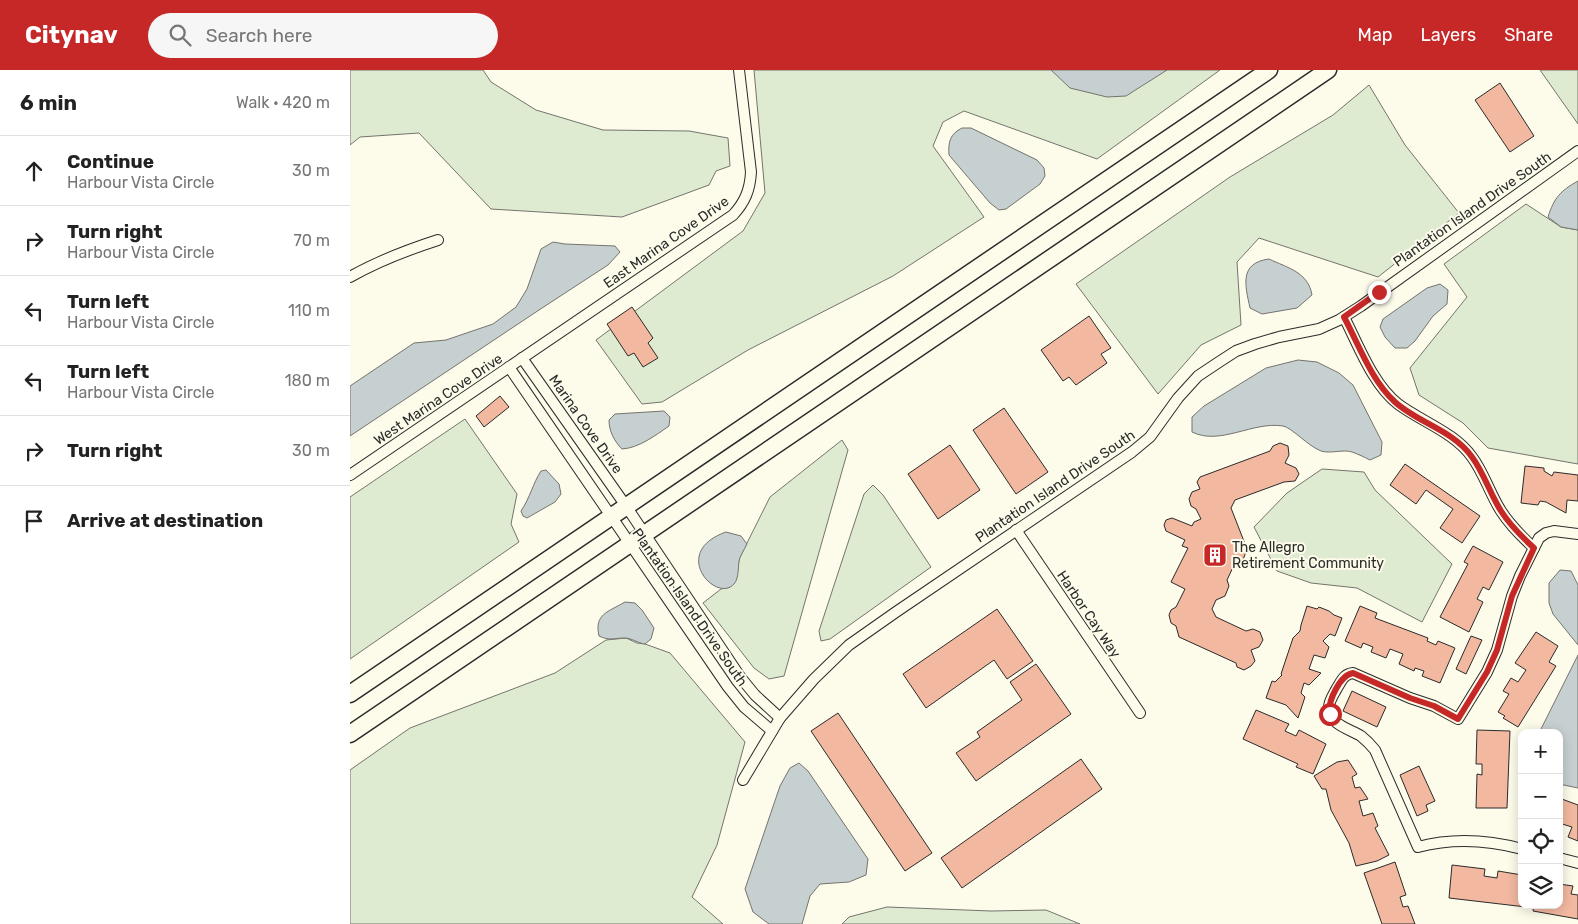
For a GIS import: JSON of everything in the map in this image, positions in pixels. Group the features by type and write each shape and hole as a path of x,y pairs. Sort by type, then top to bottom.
{"main road":[{"path":"350,694 1269,70"},
{"path":"350,734 1328,70"}],"street":[{"name":"East Marina Cove Drive","path":"516,362 733,215 740,207 751,185 751,172 739,70"},
{"name":"Plantation Island Drive South","path":"743,780 780,718 814,678 849,645 1132,452 1150,437 1178,398 1198,376 1218,362 1255,344 1319,329 1344,317 1578,150"},
{"path":"350,277 367,267 408,249 438,240"},
{"path":"1344,317 1383,390 1396,403 1452,437 1463,446 1483,475 1501,511 1513,527 1534,548"},
{"name":"West Marina Cove Drive","path":"350,475 516,362"},
{"name":"Marina Cove Drive","path":"516,362 626,506"},
{"path":"516,362 611,516"},
{"name":"Plantation Island Drive South","path":"626,506 741,678 755,695 780,718"},
{"name":"Plantation Island Drive South","path":"611,516 728,687 744,707 772,731"},
{"name":"Harbor Cay Way","path":"1016,530 1140,713"},
{"path":"1518,848 1487,842 1467,841 1436,842 1418,847 1374,750 1367,741 1334,720 1328,709 1343,677 1348,673 1353,673 1410,698 1434,706 1458,719 1487,672 1497,650 1512,596 1539,538 1546,533 1554,531 1578,534"},
{"path":"1563,859 1578,863"}],"green space":[{"path":"350,70 483,70 491,82 536,110 603,130 689,131 728,138 730,166 716,171 709,185 622,217 491,209 419,133 360,137 350,145"},
{"path":"754,70 1220,70 1097,159 964,111 943,122 933,146 984,217 893,276 748,350 662,402 642,404 596,340 743,231 765,193"},
{"path":"1540,70 1578,70 1578,124"},
{"path":"1369,85 1405,145 1459,213 1378,277 1259,238 1237,262 1241,325 1201,345 1158,394 1076,284 1230,177 1333,115"},
{"path":"1526,204 1561,227 1578,230 1578,464 1488,448 1463,423 1419,395 1410,368 1467,297 1444,264"},
{"path":"465,419 517,494 511,524 519,542 350,659 350,497"},
{"path":"842,440 848,450 784,676 769,679 754,668 703,603 721,589 730,587 738,569 739,559 770,497"},
{"path":"1322,469 1364,472 1375,490 1452,564 1422,622 1357,588 1311,583 1277,571 1254,527 1287,493"},
{"path":"873,485 883,495 931,567 830,639 821,641 819,631 864,494"},
{"path":"626,638 670,653 745,742 717,845 692,897 723,924 350,924 350,770 410,728 555,673 606,640"},
{"path":"887,907 991,911 1046,910 1080,924 842,924 849,917"}],"shaded area":[{"path":"1051,70 1167,70 1126,96 1107,97 1070,88"},
{"path":"962,128 971,128 1037,160 1044,168 1045,176 1040,184 1006,209 999,210 990,203 949,155 951,139"},
{"path":"1578,181 1578,230 1561,227 1548,217 1550,210 1558,196"},
{"path":"553,242 615,246 620,252 608,265 350,436 350,386 414,343 446,340 493,324 516,307 527,289 541,249"},
{"path":"1269,259 1290,268 1302,276 1310,287 1312,295 1297,308 1262,314 1250,308 1246,283 1248,270 1259,261"},
{"path":"1440,284 1448,290 1447,304 1433,316 1415,341 1407,348 1395,348 1385,337 1380,327 1383,319 1427,288"},
{"path":"1298,360 1317,362 1339,373 1353,385 1382,442 1381,455 1370,460 1348,451 1321,451 1283,426 1272,425 1214,436 1203,436 1192,432 1192,417 1204,406 1266,368"},
{"path":"664,411 670,417 669,426 647,440 635,446 622,449 614,439 609,420 615,414"},
{"path":"546,470 559,484 561,494 555,502 527,518 523,516 521,511 541,471"},
{"path":"726,532 741,536 747,544 740,559 736,582 726,588 717,587 709,582 702,573 699,563 701,551 709,541"},
{"path":"1560,570 1571,571 1578,585 1578,645 1553,614 1549,603 1549,583"},
{"path":"625,602 635,603 654,628 651,639 645,644 627,638 609,639 599,636 599,623 604,614"},
{"path":"1578,655 1578,788 1563,785 1563,729 1541,729"},
{"path":"799,763 808,771 868,859 866,875 849,882 820,884 810,896 802,924 769,924 753,912 745,889 780,786 790,768"}],"building":[{"path":"1500,83 1534,136 1510,152 1475,100"},
{"path":"632,307 653,338 648,343 658,358 643,367 634,353 628,356 607,324"},
{"path":"1089,316 1111,348 1101,354 1107,363 1076,385 1069,377 1063,381 1041,350"},
{"path":"500,396 509,407 484,427 476,416"},
{"path":"1004,408 1048,472 1016,494 973,430"},
{"name":"The Allegro Retirement Community","path":"1280,443 1288,446 1289,455 1285,463 1296,468 1299,474 1295,481 1284,482 1235,500 1231,508 1247,549 1243,560 1235,563 1227,580 1229,586 1225,596 1216,600 1212,609 1216,617 1246,631 1253,629 1260,632 1263,640 1259,647 1251,650 1255,661 1244,670 1237,667 1236,663 1179,637 1176,626 1171,623 1169,615 1171,610 1176,607 1185,589 1171,582 1188,548 1182,546 1185,540 1166,531 1164,525 1166,520 1172,518 1192,526 1194,522 1201,519 1196,509 1191,506 1189,499 1192,492 1200,489 1197,482 1200,477 1270,451 1273,446"},
{"path":"950,445 980,490 938,519 908,474"},
{"path":"1405,464 1480,516 1462,543 1440,528 1453,509 1426,490 1416,504 1390,485"},
{"path":"1525,466 1544,468 1544,471 1552,476 1554,472 1578,475 1578,501 1567,500 1566,513 1546,502 1540,501 1538,505 1521,503"},
{"path":"1473,546 1503,562 1489,590 1483,587 1477,599 1483,602 1469,632 1440,617 1468,564 1464,562"},
{"path":"1307,606 1317,609 1319,607 1342,618 1335,636 1330,634 1323,641 1329,647 1325,658 1314,655 1309,669 1321,673 1309,685 1304,683 1301,693 1305,697 1298,718 1286,705 1266,698 1272,681 1275,682 1282,675 1293,638 1300,631"},
{"path":"1360,606 1377,613 1375,618 1428,638 1427,641 1436,645 1438,641 1455,648 1440,683 1422,676 1424,671 1415,668 1414,671 1399,664 1403,654 1390,649 1386,658 1371,652 1373,647 1363,643 1361,648 1345,641"},
{"path":"997,609 1033,661 1007,679 994,660 926,708 903,674"},
{"path":"1536,632 1558,646 1549,662 1556,666 1518,727 1503,718 1505,716 1498,712 1509,694 1503,691 1511,678 1518,682 1526,670 1515,663"},
{"path":"1471,636 1482,640 1466,674 1456,669"},
{"path":"1036,664 1071,714 976,781 956,753 980,737 977,732 1022,700 1010,682"},
{"path":"1352,691 1386,707 1377,727 1343,711"},
{"path":"1256,710 1289,724 1285,731 1296,736 1299,730 1326,744 1313,774 1296,767 1298,764 1243,739"},
{"path":"838,713 932,853 905,871 811,731"},
{"path":"1477,730 1510,731 1507,808 1476,808 1477,774 1482,775 1482,764 1476,764"},
{"path":"1081,759 1102,789 962,888 941,858"},
{"path":"1348,760 1357,774 1352,777 1355,788 1360,787 1368,799 1359,801 1363,816 1373,813 1378,826 1375,828 1389,855 1377,861 1356,866 1349,843 1331,810 1326,789 1322,789 1314,776 1337,762"},
{"path":"1419,766 1435,801 1426,805 1428,811 1417,816 1400,775"},
{"path":"1563,799 1578,805 1578,841 1568,837 1572,827 1563,824"},
{"path":"1395,862 1406,895 1400,897 1403,907 1408,906 1415,924 1382,924 1364,873"},
{"path":"1452,865 1485,869 1484,876 1497,878 1498,871 1518,874 1518,906 1449,898"},
{"path":"1563,885 1573,886 1571,894 1578,895 1578,919 1533,911 1533,909 1563,909"}],"place":[{"name":"The Allegro Retirement Community","path":"1215,555"}],"route":[{"path":"1330,714 1328,709 1343,677 1348,673 1353,673 1410,698 1434,706 1458,719 1487,672 1497,650 1506,624 1512,596 1534,548 1513,527 1501,511 1483,475 1463,446 1452,437 1396,403 1383,390 1376,379 1344,317 1379,292"}]}
